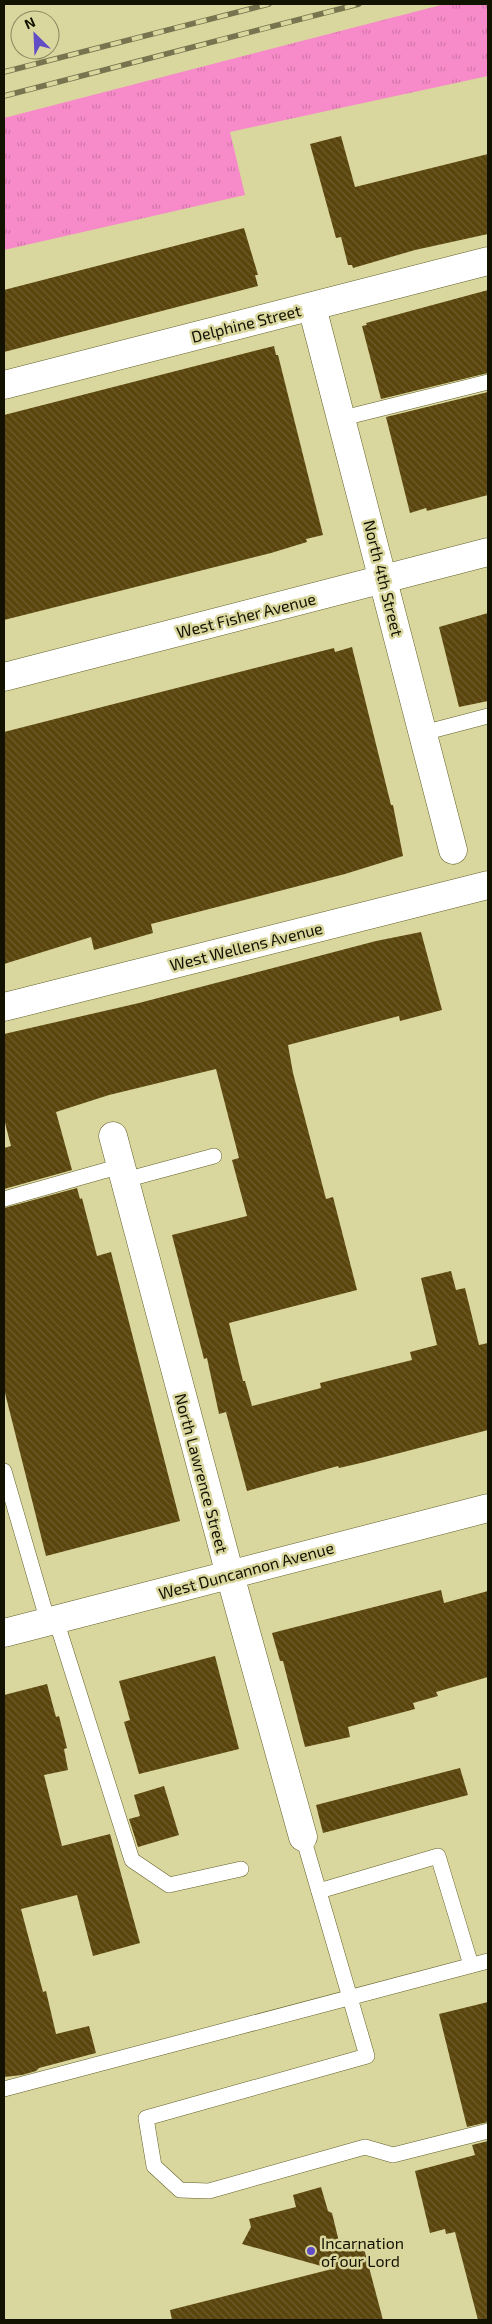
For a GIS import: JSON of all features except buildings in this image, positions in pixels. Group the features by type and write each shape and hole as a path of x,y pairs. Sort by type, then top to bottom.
{"street":[{"name":"Delphine Street","path":"4,384 488,261"},
{"name":"North 4th Street","path":"312,306 343,418 453,850"},
{"name":"West Fisher Avenue","path":"4,678 488,552"},
{"name":"West Wellens Avenue","path":"4,1007 488,885"},
{"name":"North Lawrence Street","path":"113,1136 230,1575 304,1836"},
{"name":"West Duncannon Avenue","path":"4,1633 488,1508"}],"lane":[{"path":"343,418 488,382"},
{"path":"423,732 488,716"},
{"path":"4,1199 123,1173 214,1156"},
{"path":"4,1471 132,1860 170,1885 241,1869"},
{"path":"304,1836 367,2056 146,2118 154,2166 180,2190 210,2191 365,2147 393,2155 488,2131"},
{"path":"319,1891 438,1856 471,1965"},
{"path":"4,2089 488,1961"}],"green space":[{"path":"445,4 488,4 488,76 230,132 245,195 4,250 4,118"}],"railway":[{"path":"4,72 269,4"},
{"path":"4,96 359,4"}],"place":[{"name":"Incarnation of our Lord","path":"311,2251"}]}
